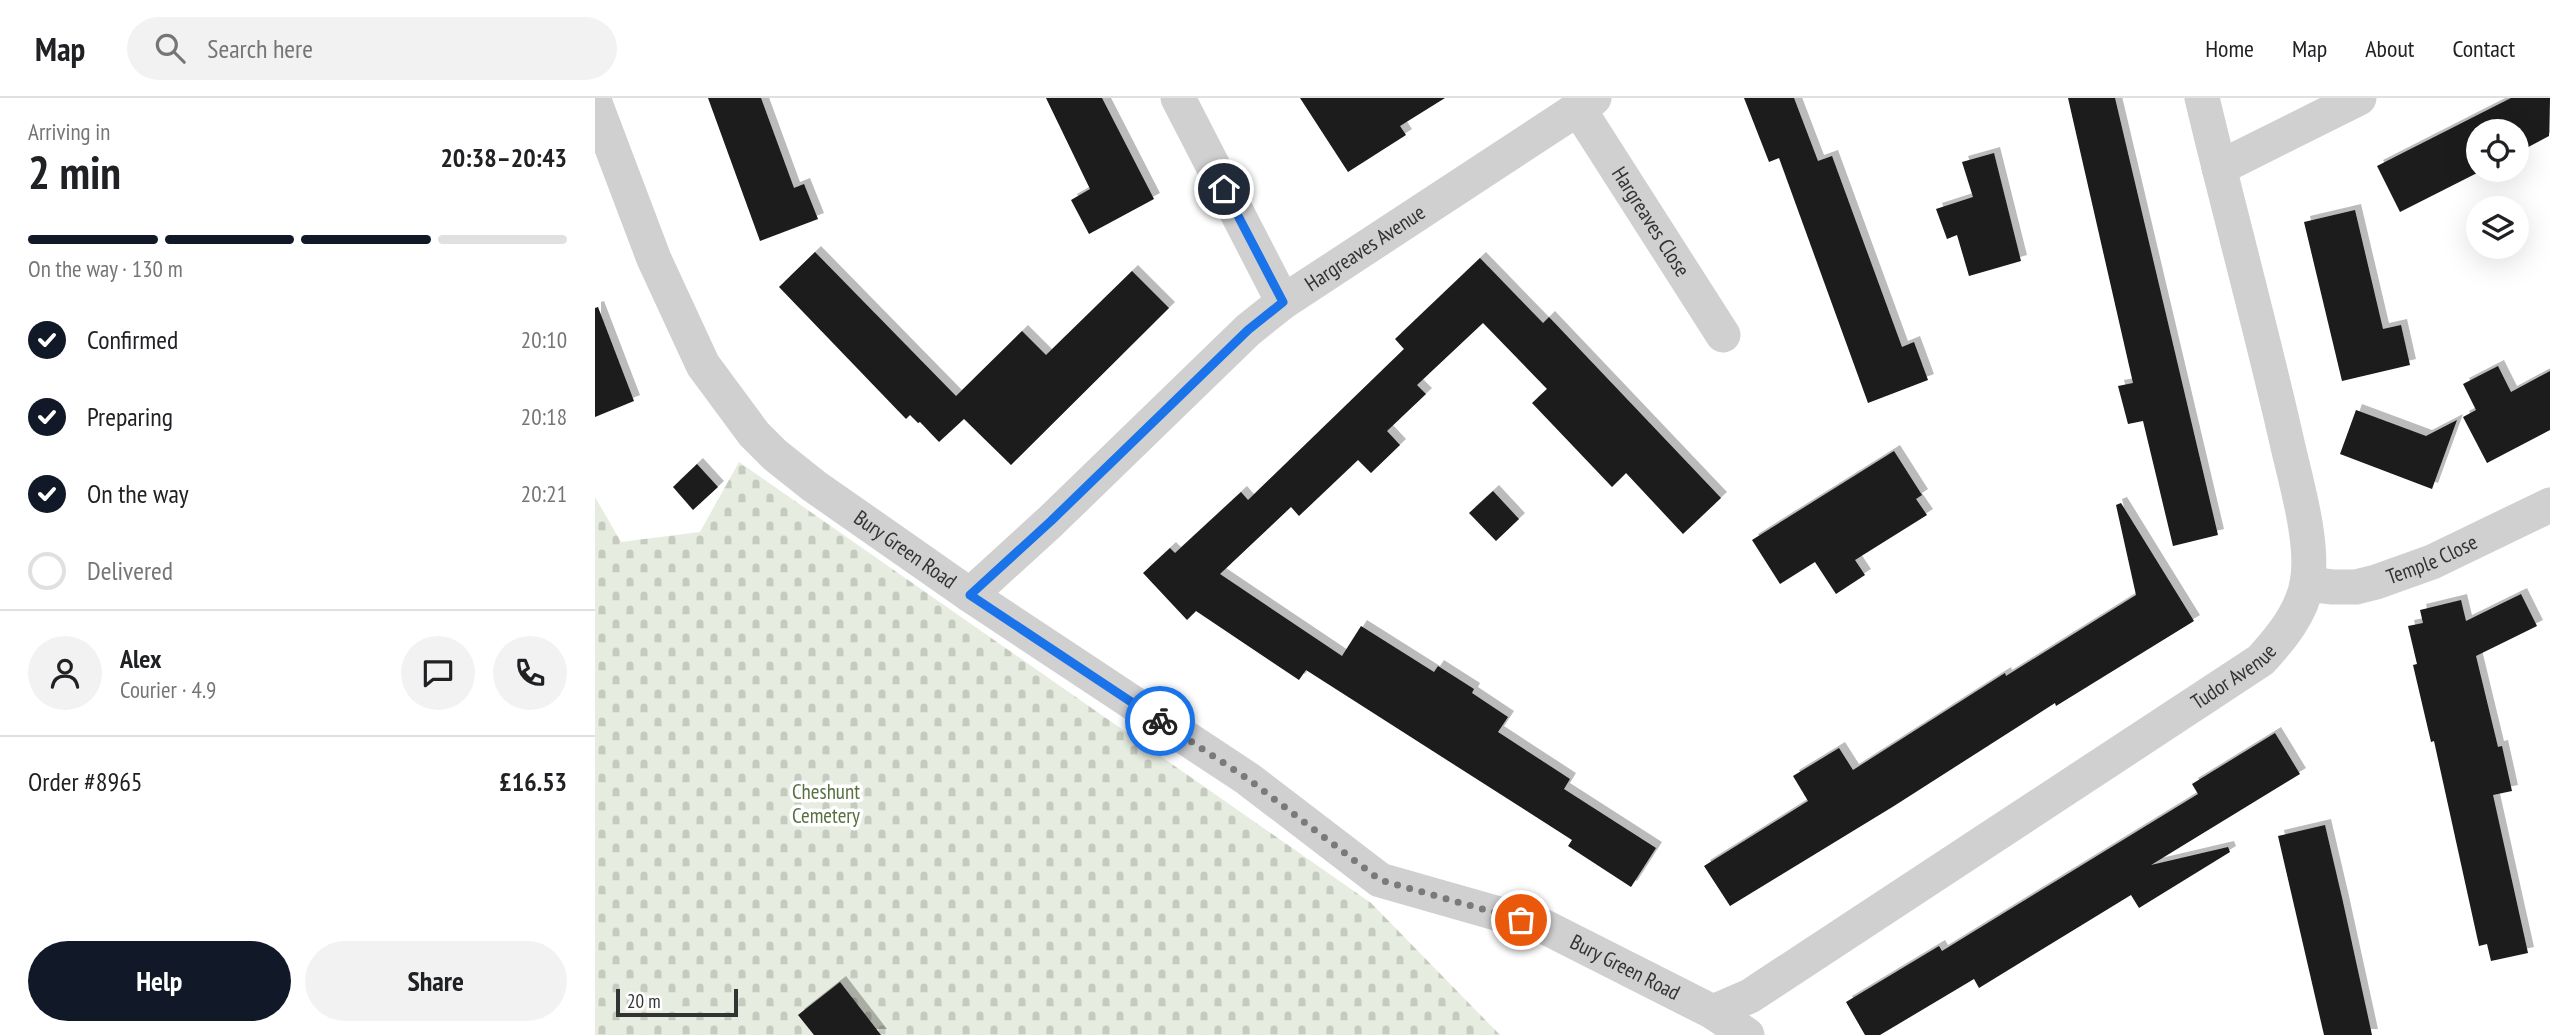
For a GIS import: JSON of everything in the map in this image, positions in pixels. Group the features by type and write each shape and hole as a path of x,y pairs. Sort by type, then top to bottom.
{"street":[{"path":"1178,98 1283,302"},
{"name":"Tudor Avenue","path":"1713,1012 1751,996 2262,660 2294,619 2307,584 2308,551 2300,500 2203,98"},
{"path":"2219,169 2359,98"},
{"name":"Bury Green Road","path":"595,103 665,284 703,365 754,434 785,463 970,595 1248,779 1380,880 1545,927 1713,1012 1747,1035"},
{"name":"Hargreaves Avenue","path":"970,595 1051,521 1248,330 1283,302 1586,103"},
{"name":"Hargreaves Close","path":"1586,103 1723,335"},
{"name":"Temple Close","path":"2307,584 2356,587 2376,582 2432,562 2550,505"}],"green space":[{"name":"Cheshunt Cemetery","path":"739,462 1371,903 1500,1035 595,1035 595,497 621,542 700,532"}],"building":[{"path":"708,98 761,98 794,188 804,184 818,219 760,241"},
{"path":"1046,98 1102,98 1154,199 1089,234 1071,200 1090,189"},
{"path":"1300,98 1445,98 1400,126 1406,135 1348,172"},
{"path":"1744,98 1794,98 1818,161 1832,156 1902,347 1914,342 1928,380 1868,403 1779,158 1769,162"},
{"path":"2068,98 2115,98 2218,535 2173,546 2143,421 2128,424 2118,386 2133,383"},
{"path":"2511,98 2550,98 2549,136 2529,147 2529,119 2470,119"},
{"path":"2466,121 2466,179 2400,212 2377,166"},
{"path":"1994,153 2021,261 1969,276 1957,235 1947,239 1936,209 1973,197 1962,162"},
{"path":"2355,210 2383,329 2401,325 2410,365 2342,381 2304,222"},
{"path":"815,252 956,396 1022,331 1046,355 1132,271 1169,308 1011,465 964,419 939,442 910,415 906,419 779,287"},
{"path":"1480,258 1543,323 1549,317 1721,498 1683,534 1626,473 1612,487 1532,403 1547,389 1483,323 1417,385 1426,394 1387,431 1400,445 1371,473 1358,460 1299,516 1291,507 1220,574 1342,656 1361,626 1434,672 1438,666 1474,689 1472,693 1508,717 1498,732 1570,779 1564,789 1656,848 1631,887 1568,846 1572,840 1306,670 1299,680 1196,611 1187,620 1143,573 1170,548 1175,553 1241,492 1248,500 1404,349 1395,339"},
{"path":"598,307 634,401 595,417 595,308"},
{"path":"2498,366 2511,392 2550,371 2550,430 2487,463 2463,417 2476,410 2463,384"},
{"path":"2356,410 2426,436 2457,420 2432,489 2340,454"},
{"path":"1894,451 1922,495 1916,499 1927,515 1855,560 1865,575 1836,594 1815,562 1780,584 1752,540"},
{"path":"697,464 718,487 693,510 673,487"},
{"path":"1493,491 1519,519 1496,541 1469,513"},
{"path":"2121,503 2194,621 2056,706 2055,703 1730,906 1704,866 1808,801 1793,776 1839,748 1853,770 2005,673 2006,676 2136,595 2116,505"},
{"path":"2521,594 2537,626 2476,656 2498,747 2502,746 2512,791 2493,795 2528,953 2491,961 2487,944 2479,946 2434,741 2431,742 2413,665 2417,664 2408,626 2423,623 2420,610 2461,600 2466,621"},
{"path":"2275,733 2300,774 2151,865 2228,847 2230,852 2139,908 2131,895 1979,988 1974,979 1880,1035 1865,1035 1846,1002 1939,946 1942,951 2198,794 2192,784"},
{"path":"2325,825 2372,1035 2324,1035 2278,836"},
{"path":"840,982 881,1035 814,1035 798,1015"}],"way so far":[{"path":"1160,721 1248,779 1380,880 1521,920"}],"route":[{"path":"1160,721 970,595 1051,521 1248,330 1283,302 1224,189"}]}
